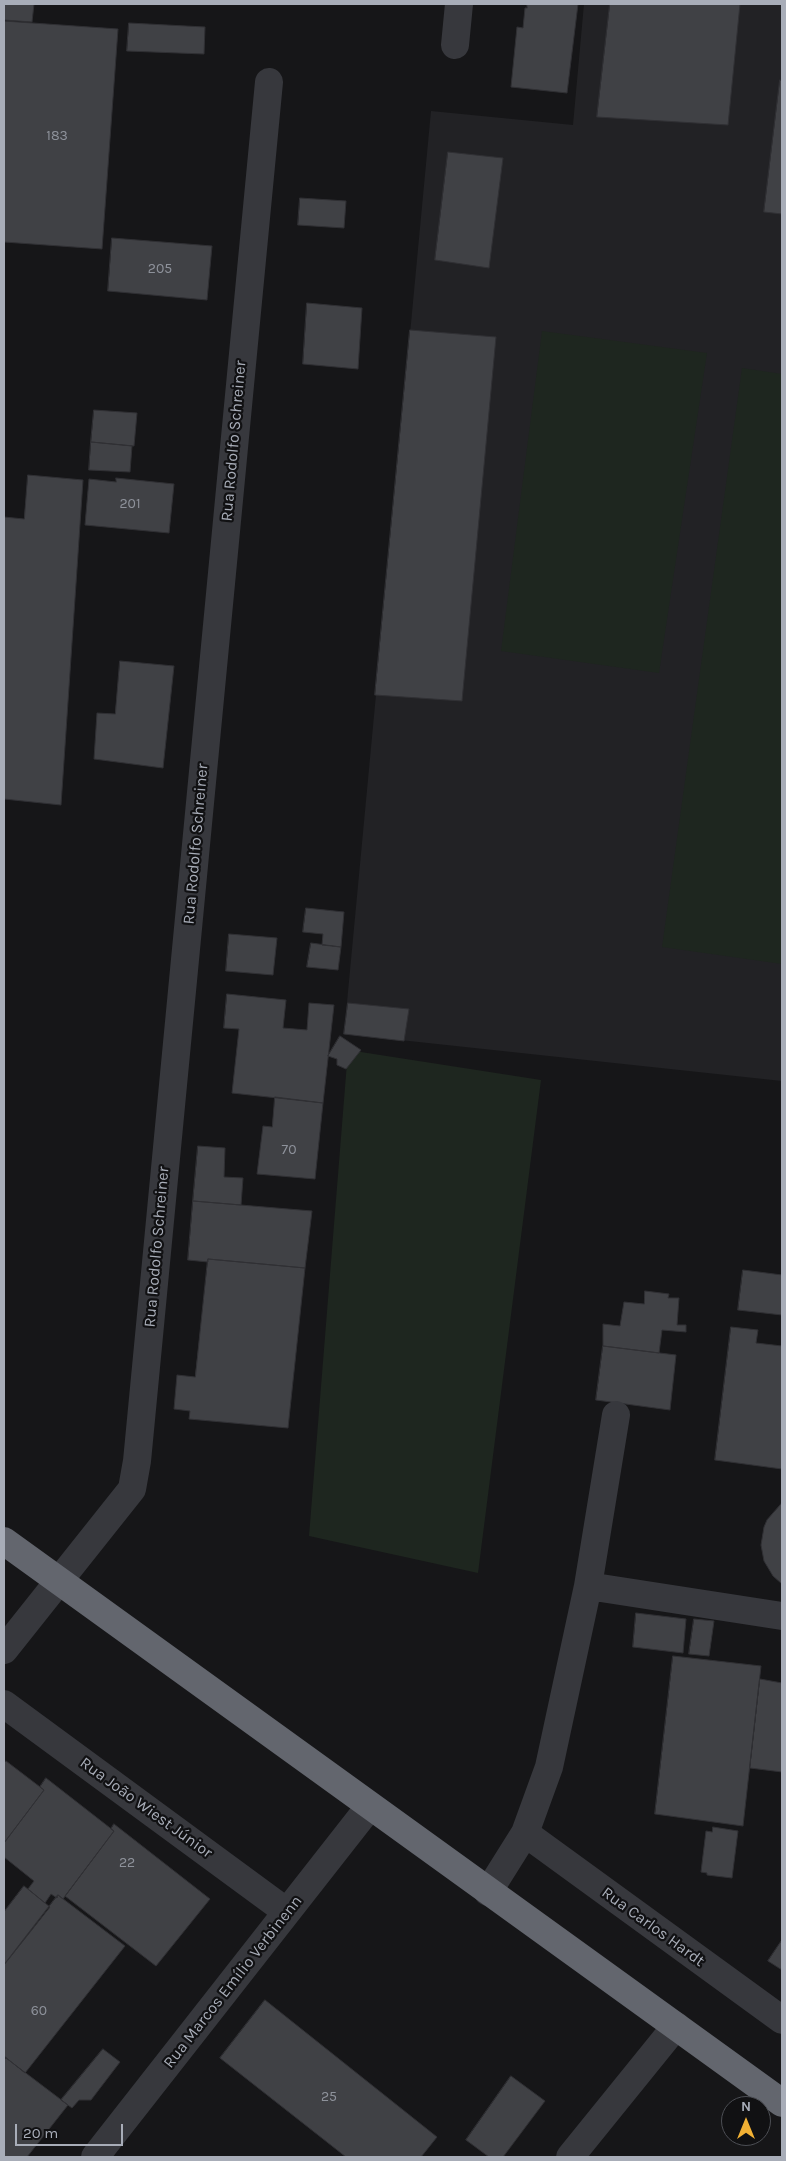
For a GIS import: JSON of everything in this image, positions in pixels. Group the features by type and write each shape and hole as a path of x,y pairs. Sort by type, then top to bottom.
{"highway":[{"path":"4,1541 782,2103"}],"street":[{"path":"456,45 459,4"},
{"name":"Rua Rodolfo Schreiner","path":"4,1650 132,1489 137,1461 269,82"},
{"path":"488,1892 525,1833 549,1767 588,1586 616,1415"},
{"path":"588,1586 782,1616"},
{"name":"Rua João Wiest Júnior","path":"4,1704 287,1912"},
{"name":"Rua Marcos Emílio Verbinenn","path":"95,2157 370,1806"},
{"name":"Rua Carlos Hardt","path":"525,1833 782,2020"},
{"path":"570,2157 676,2026"}],"shaded area":[{"path":"584,4 782,4 782,1081 344,1034 431,111 573,125"},
{"path":"542,331 707,353 659,673 501,651"},
{"path":"742,368 782,374 782,964 662,947"},
{"path":"348,1050 541,1080 478,1573 309,1536"}],"building":[{"path":"4,4 34,4 32,22 4,20"},
{"path":"527,4 578,4 567,93 511,87 517,27 523,28"},
{"path":"610,4 740,4 728,125 597,117"},
{"path":"4,21 118,29 102,249 4,242"},
{"path":"129,23 205,27 204,54 127,51"},
{"path":"780,80 782,81 782,214 764,212"},
{"path":"448,152 503,158 489,268 435,260"},
{"path":"300,198 346,201 344,228 298,225"},
{"path":"112,238 212,246 207,300 108,291"},
{"path":"307,303 362,308 358,369 303,364"},
{"path":"410,330 496,337 462,701 375,695"},
{"path":"94,410 137,413 134,446 91,442"},
{"path":"91,442 132,446 130,472 89,470"},
{"path":"28,475 83,480 61,805 4,799 4,517 24,519"},
{"path":"116,478 174,484 169,533 85,525 89,479 116,482"},
{"path":"120,661 174,666 163,768 94,759 97,713 115,714"},
{"path":"306,908 344,912 341,947 322,945 323,934 303,932"},
{"path":"229,934 277,938 273,975 226,971"},
{"path":"311,943 341,947 338,970 307,967"},
{"path":"227,994 286,1000 283,1028 307,1030 309,1003 334,1005 323,1103 232,1093 239,1029 224,1028"},
{"path":"348,1003 409,1009 404,1041 344,1034"},
{"path":"340,1036 361,1050 346,1069 337,1065 337,1059 328,1056"},
{"path":"275,1097 323,1103 315,1179 257,1174 263,1126 272,1127"},
{"path":"198,1146 225,1148 224,1177 243,1178 241,1205 193,1201"},
{"path":"193,1201 312,1211 305,1268 208,1259 208,1262 188,1260"},
{"path":"208,1259 305,1268 288,1428 189,1419 190,1411 174,1409 177,1375 195,1377"},
{"path":"743,1270 782,1275 782,1315 738,1310"},
{"path":"645,1291 669,1294 668,1298 679,1298 677,1325 686,1325 686,1332 662,1330 659,1353 603,1346 603,1324 620,1326 624,1302 644,1304"},
{"path":"731,1327 758,1330 756,1343 782,1346 782,1469 715,1460"},
{"path":"603,1346 676,1355 670,1410 596,1400"},
{"path":"782,1503 782,1584 773,1576 764,1561 761,1545 767,1520"},
{"path":"636,1613 686,1619 683,1653 633,1647"},
{"path":"694,1619 714,1621 709,1656 689,1654"},
{"path":"673,1656 761,1666 743,1826 655,1814"},
{"path":"760,1679 782,1683 782,1772 750,1768"},
{"path":"6,1761 44,1790 4,1843 4,1763"},
{"path":"46,1778 114,1831 63,1899 58,1895 57,1898 51,1894 45,1903 28,1889 34,1881 4,1857 4,1843 44,1790 40,1787"},
{"path":"114,1824 210,1899 156,1966 65,1896 114,1831 111,1829"},
{"path":"713,1827 738,1831 732,1878 707,1875 707,1873 701,1872 706,1831 712,1832"},
{"path":"24,1886 50,1907 4,1965 4,1912"},
{"path":"58,1895 125,1946 25,2073 4,2056 4,1965"},
{"path":"782,1940 782,1970 768,1961"},
{"path":"265,2000 437,2137 421,2157 346,2157 220,2058"},
{"path":"103,2049 120,2062 91,2100 79,2100 72,2108 61,2100"},
{"path":"6,2058 68,2105 27,2157 4,2157 4,2060"},
{"path":"511,2076 545,2101 503,2157 489,2157 466,2140"}]}
